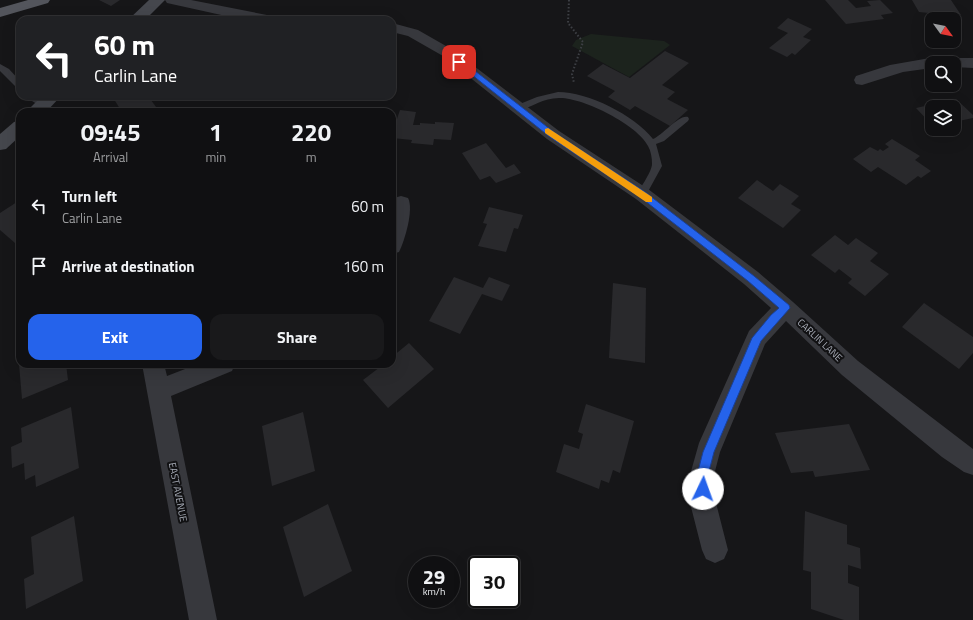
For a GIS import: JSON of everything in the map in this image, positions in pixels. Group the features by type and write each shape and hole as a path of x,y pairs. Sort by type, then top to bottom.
{"main road":[{"path":"0,13 43,0"}],"street":[{"path":"140,16 158,0"},
{"path":"172,0 246,16"},
{"name":"CARLIN LANE","path":"396,28 414,33 448,53 553,135 642,194 751,278 786,308 850,368 950,448 973,463"},
{"path":"862,80 881,72 902,66 928,62 973,62"},
{"path":"396,235 401,203"},
{"path":"715,550 703,503 702,475 708,452 757,338 774,318 786,308"},
{"name":"EAST AVENUE","path":"154,368 203,620"},
{"path":"158,390 214,368"}],"lane":[{"path":"0,67 16,82"},
{"path":"518,108 544,96 565,95 587,100 637,128 651,143 657,166 642,194"},
{"path":"651,143 661,139 685,119"}],"path":[{"path":"569,0 568,23 583,42 572,74 575,86"}],"shaded area":[{"path":"591,34 664,41 670,45 629,77 572,46 576,40"}],"building":[{"path":"99,0 120,0 111,6"},
{"path":"825,0 848,0 856,8 871,6 867,1 880,0 893,13 881,15 884,19 846,24"},
{"path":"912,0 951,0 959,12 925,13 919,12"},
{"path":"788,18 812,29 803,37 811,40 795,55 792,53 787,57 769,48 788,33 777,28"},
{"path":"665,51 689,63 662,85 675,92 667,99 688,110 670,126 635,106 630,110 608,97 615,91 587,76 603,64 630,78"},
{"path":"114,100 151,100 156,107 154,108 120,108"},
{"path":"961,104 973,115 973,118 961,121"},
{"path":"925,106 925,118 916,108"},
{"path":"400,110 416,112 413,125 420,125 420,123 435,124 435,122 454,123 451,140 434,139 433,145 411,143 412,140 396,138 396,122"},
{"path":"892,139 920,156 915,160 931,171 921,178 918,176 906,185 878,167 871,172 853,159 870,147 878,151 880,149 883,151 889,147 885,144"},
{"path":"486,143 506,168 514,164 521,173 496,183 490,176 480,180 462,153"},
{"path":"757,180 773,191 780,184 799,196 791,204 801,210 783,228 738,198"},
{"path":"16,203 15,243 0,230 0,213"},
{"path":"489,207 523,215 518,229 514,228 506,252 478,246 487,224 483,223"},
{"path":"835,235 848,245 856,238 878,253 870,261 889,274 865,296 848,283 852,279 839,269 835,273 811,255"},
{"path":"454,277 483,288 489,277 510,285 502,301 482,294 460,334 429,321"},
{"path":"613,283 646,288 645,363 609,358"},
{"path":"924,303 973,337 973,353 959,369 902,327"},
{"path":"409,343 434,369 388,408 363,380 379,368 396,368 396,354"},
{"path":"19,368 66,368 68,380 22,399"},
{"path":"586,404 634,421 620,473 613,470 609,483 601,480 599,489 556,472 564,444 579,449 583,434 578,432"},
{"path":"71,407 79,468 36,487 35,475 25,480 24,463 12,468 11,447 22,442 21,428"},
{"path":"303,412 315,471 272,486 262,426"},
{"path":"849,424 870,470 815,477 813,471 791,473 775,433"},
{"path":"328,504 352,571 304,597 283,527"},
{"path":"805,511 847,525 847,544 860,548 861,569 848,565 848,583 859,587 859,620 844,620 811,609 811,572 803,570"},
{"path":"74,516 83,581 26,609 24,579 34,574 31,537"}],"slow traffic":[{"path":"548,131 586,158 612,173 649,200"}],"route":[{"path":"459,62 553,135 642,194 751,278 786,308 774,318 757,338 708,452 702,475 703,489"}]}
